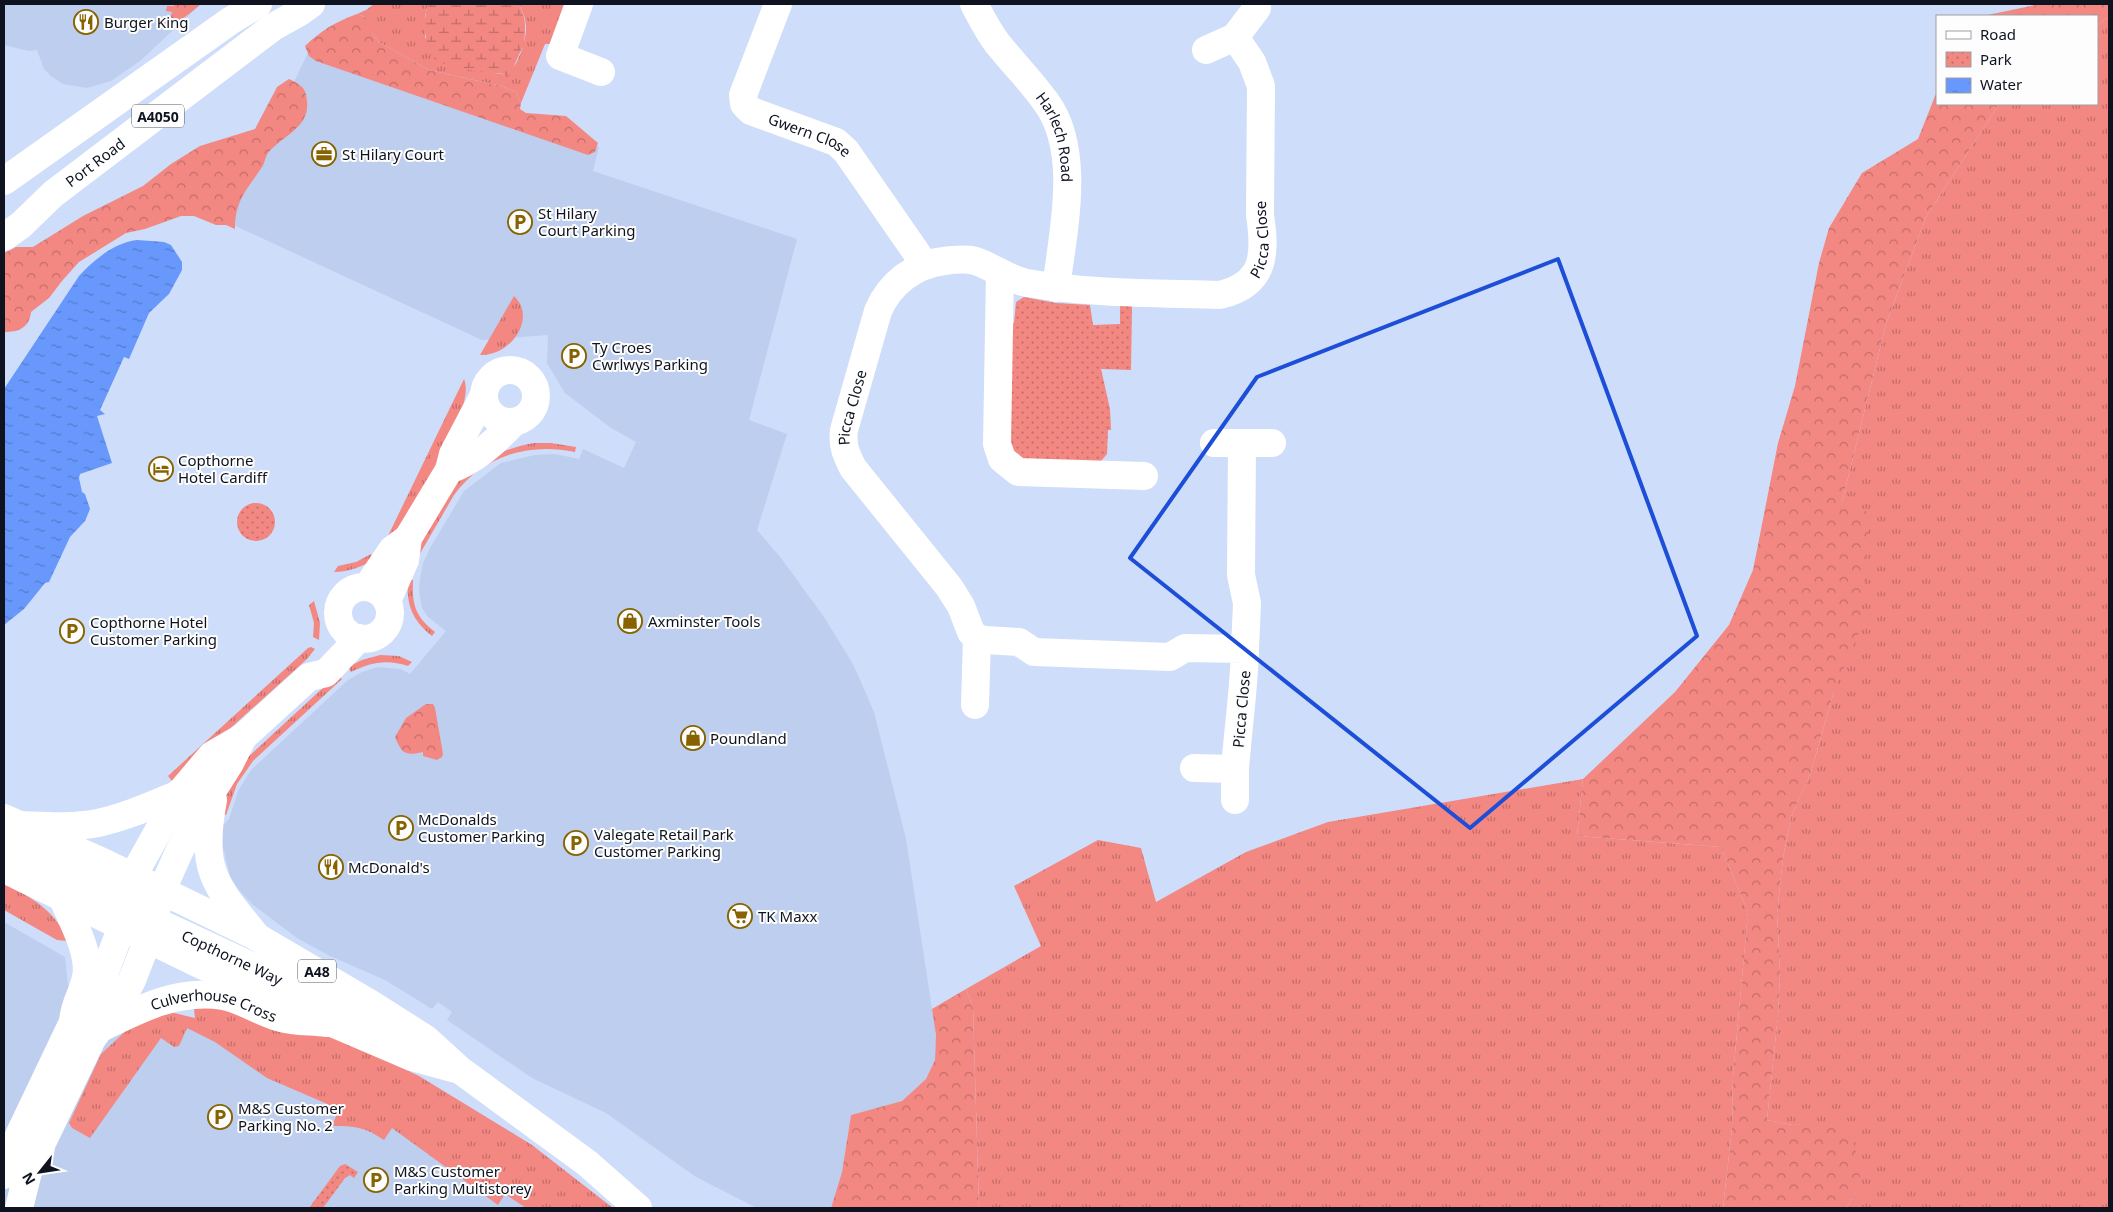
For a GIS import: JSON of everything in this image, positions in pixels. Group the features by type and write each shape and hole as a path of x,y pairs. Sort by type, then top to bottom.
{"street":[{"name":"A4050","path":"4,180 222,26 258,4"},
{"name":"Port Road","path":"4,237 20,226 53,194 273,27 300,12 310,4"},
{"path":"579,4 560,56 600,72"},
{"name":"Gwern Close","path":"778,4 743,95 744,104 751,111 836,142 846,150 924,265"},
{"name":"Harlech Road","path":"979,6 997,42 1047,103 1060,126 1067,160 1056,288"},
{"path":"1206,50 1235,37 1257,8"},
{"name":"Picca Close","path":"1235,37 1252,62 1260,86 1262,262 1246,284 1234,292 1220,295 1084,291 1023,283 972,260 945,261 924,265 910,273 884,297 875,320 844,430 843,442 845,454 853,468 949,587 961,606 971,632 977,638 1018,642 1034,652 1170,658 1185,648 1245,649"},
{"path":"1000,273 997,444 1002,459 1018,472 1144,476"},
{"path":"377,594 392,550 408,538 449,470 452,454 484,395 488,380 503,371 512,370 527,376 536,392 534,405 522,419 514,422 503,422 496,418 484,405 484,395"},
{"path":"449,470 464,464 496,441 514,422"},
{"path":"1214,443 1272,443"},
{"name":"Picca Close","path":"1235,800 1239,716 1244,685 1247,603 1241,575 1242,443"},
{"path":"355,588 377,594 390,615 387,625 375,638 350,633 338,619 340,601 348,592 355,588"},
{"name":"Copthorne Way","path":"151,929 133,876 179,794 212,755 243,737 309,677 314,662 350,633"},
{"path":"975,705 977,638"},
{"name":"Copthorne Way","path":"151,929 162,890 199,812 230,763 243,737"},
{"name":"Picca Close","path":"1194,768 1235,769"},
{"name":"Copthorne Way","path":"216,784 208,823 211,871 224,896 258,937"},
{"name":"Copthorne Way","path":"9,828 98,823 179,794"},
{"path":"9,828 125,914"},
{"name":"A48","path":"9,828 133,876 258,937 426,1039 460,1070 559,1141 638,1208"},
{"name":"A48","path":"4,869 63,899 125,914 151,929 198,964 412,1057 460,1070"},
{"path":"73,1022 85,1015 108,965 125,914 133,876"},
{"path":"4,1175 20,1133 73,1022 74,1008 86,977 85,953 63,899"},
{"name":"Copthorne Way","path":"151,929 161,924 319,998 382,1032 412,1057"},
{"path":"19,1208 28,1172 92,1039 124,995 151,929"},
{"name":"Culverhouse Cross","path":"100,1029 139,1009 171,998 203,994 224,996 242,1001 281,1018 332,1023"}],"highlighted area":[{"path":"1558,259 1697,636 1470,828 1130,558 1257,377"}],"shaded area":[{"path":"4,4 201,4 140,61 111,81 87,88 63,84 51,76 44,69 37,50 29,51 4,45"},
{"path":"316,36 517,119 599,147 593,171 797,239 749,420 787,434 757,530 781,558 824,617 853,664 874,712 906,839 936,1035 935,1060 926,1079 902,1101 851,1115 842,1172 831,1208 757,1208 696,1177 606,1113 532,1078 447,1020 452,1012 438,1002 432,1009 385,980 328,955 297,938 252,904 238,889 230,876 223,847 223,825 229,819 238,791 251,770 348,680 362,672 378,667 401,669 410,674 446,631 428,617 422,608 419,591 420,579 423,563 430,548 464,491 501,463 535,455 555,454 579,459 583,449 624,468 636,442 611,428 565,393 547,363 548,335 482,340 227,222"},
{"path":"4,922 65,957 68,985 130,1029 209,1022 536,1208 4,1208"}],"green space":[{"path":"174,4 201,4 172,25 162,29 157,26 156,21 161,18 170,20 172,12 166,11 167,6 174,6"},
{"path":"374,4 428,4 425,16 425,38 494,73 505,74 510,72 518,60 525,38 525,20 518,4 572,4 550,44 545,44 521,103 516,92 501,86 429,70 379,42 372,33 365,17 357,14"},
{"path":"428,4 518,4 524,17 524,42 527,44 526,48 522,48 510,75 507,77 504,74 474,71 436,62 425,34"},
{"path":"2040,4 2109,4 2109,16 2098,25 2098,15 1988,15"},
{"path":"357,14 365,17 373,24 372,33 379,42 429,70 501,86 516,92 521,103 520,109 526,113 566,116 598,143 595,152 588,155 316,61 309,56 305,46 311,40 329,27"},
{"path":"2109,16 2109,1208 1846,1208 1856,1193 1809,1124 1792,1125 1767,1120 1778,1015 1780,972 1777,913 1783,858 1791,817 1811,772 1834,691 1842,502 1886,324 1926,217 1998,105 2098,105 2098,25"},
{"path":"289,79 304,89 307,110 300,125 267,155 263,165 243,196 237,210 235,229 226,225 216,225 194,216 181,216 145,229 126,233 79,262 49,298 31,312 26,325 19,330 4,332 4,253 16,247 33,247 83,216 143,186 171,164 200,146 255,129 277,87"},
{"path":"1936,94 1936,105 1998,105 1926,217 1886,324 1842,502 1870,513 1865,580 1858,635 1834,691 1811,772 1791,817 1783,858 1777,913 1780,972 1778,1015 1767,1120 1792,1125 1830,1121 1848,1130 1855,1147 1860,1176 1856,1193 1846,1208 1723,1208 1732,1128 1733,1076 1748,912 1721,847 1577,836 1583,779 1675,692 1729,625 1753,570 1778,443 1795,386 1819,263 1829,228 1862,173 1918,139"},
{"path":"514,296 521,305 523,315 517,335 501,350 491,354 480,355"},
{"path":"1024,297 1056,303 1090,305 1093,325 1120,324 1120,306 1132,306 1131,370 1101,369 1110,409 1111,430 1108,430 1107,454 1101,461 1027,462 1007,446 1010,324 1014,323 1016,302"},
{"path":"464,379 466,393 462,411 442,456 399,532 386,540"},
{"path":"534,443 551,443 576,447 575,452 558,449 524,451 508,455 478,470 454,495 418,557 414,554 456,482 464,474 492,456"},
{"path":"256,503 263,504 269,509 274,515 274,529 269,535 263,540 256,541 249,540 243,535 238,529 237,522 238,515 243,509 249,504"},
{"path":"371,554 375,559 366,564 350,570 334,572 338,566 356,562"},
{"path":"408,580 413,580 413,596 416,609 423,621 435,632 432,636 415,618 409,604"},
{"path":"314,601 320,623 319,640 313,637 314,623 309,605"},
{"path":"311,647 315,649 307,659 172,781 168,776"},
{"path":"380,655 399,656 412,662 408,666 386,662 379,663 351,672 348,667 362,660"},
{"path":"338,674 342,679 253,761 237,784 226,815 220,814 226,792 247,758"},
{"path":"426,704 433,704 435,708 443,754 437,760 423,756 423,752 412,754 405,752 395,737 406,718"},
{"path":"1583,779 1577,836 1721,847 1748,912 1733,1076 1732,1128 1723,1208 979,1208 973,1008 966,989 1041,946 1014,886 1098,840 1141,848 1156,902 1246,852 1328,822"},
{"path":"4,883 33,899 50,913 63,931 67,941 57,940 4,910"},
{"path":"966,989 973,1008 979,1208 831,1208 842,1172 851,1115 902,1101 926,1079 935,1060 936,1035 932,1009"},
{"path":"193,1000 337,1037 419,1076 532,1145 613,1208 526,1208 505,1194 498,1205 392,1128 384,1140 360,1128 332,1126 339,1109 267,1078 215,1042 187,1028 179,1046 174,1047 161,1038 90,1138 72,1128 69,1123 101,1054 129,1028 166,1011 195,1018"},
{"path":"345,1164 358,1172 354,1178 350,1175 345,1178 323,1208 309,1208 340,1166"}],"water":[{"path":"137,240 164,242 171,245 182,262 182,270 169,294 149,313 129,359 124,357 100,410 105,414 97,416 112,463 80,474 82,492 85,494 90,509 85,521 70,537 49,582 45,583 24,609 4,625 4,389 79,276 113,248 120,244"}],"place":[{"name":"Burger King","path":"86,22"},
{"name":"St Hilary Court","path":"324,154"},
{"name":"St Hilary Court Parking","path":"520,222"},
{"name":"Ty Croes Cwrlwys Parking","path":"574,356"},
{"name":"Copthorne Hotel Cardiff","path":"161,469"},
{"name":"Axminster Tools","path":"630,621"},
{"name":"Copthorne Hotel Customer Parking","path":"72,631"},
{"name":"Poundland","path":"693,738"},
{"name":"McDonalds Customer Parking","path":"401,828"},
{"name":"Valegate Retail Park Customer Parking","path":"576,843"},
{"name":"McDonald's","path":"331,867"},
{"name":"TK Maxx","path":"740,916"},
{"name":"M&S Customer Parking No. 2","path":"220,1117"},
{"name":"M&S Customer Parking Multistorey","path":"376,1180"}]}
